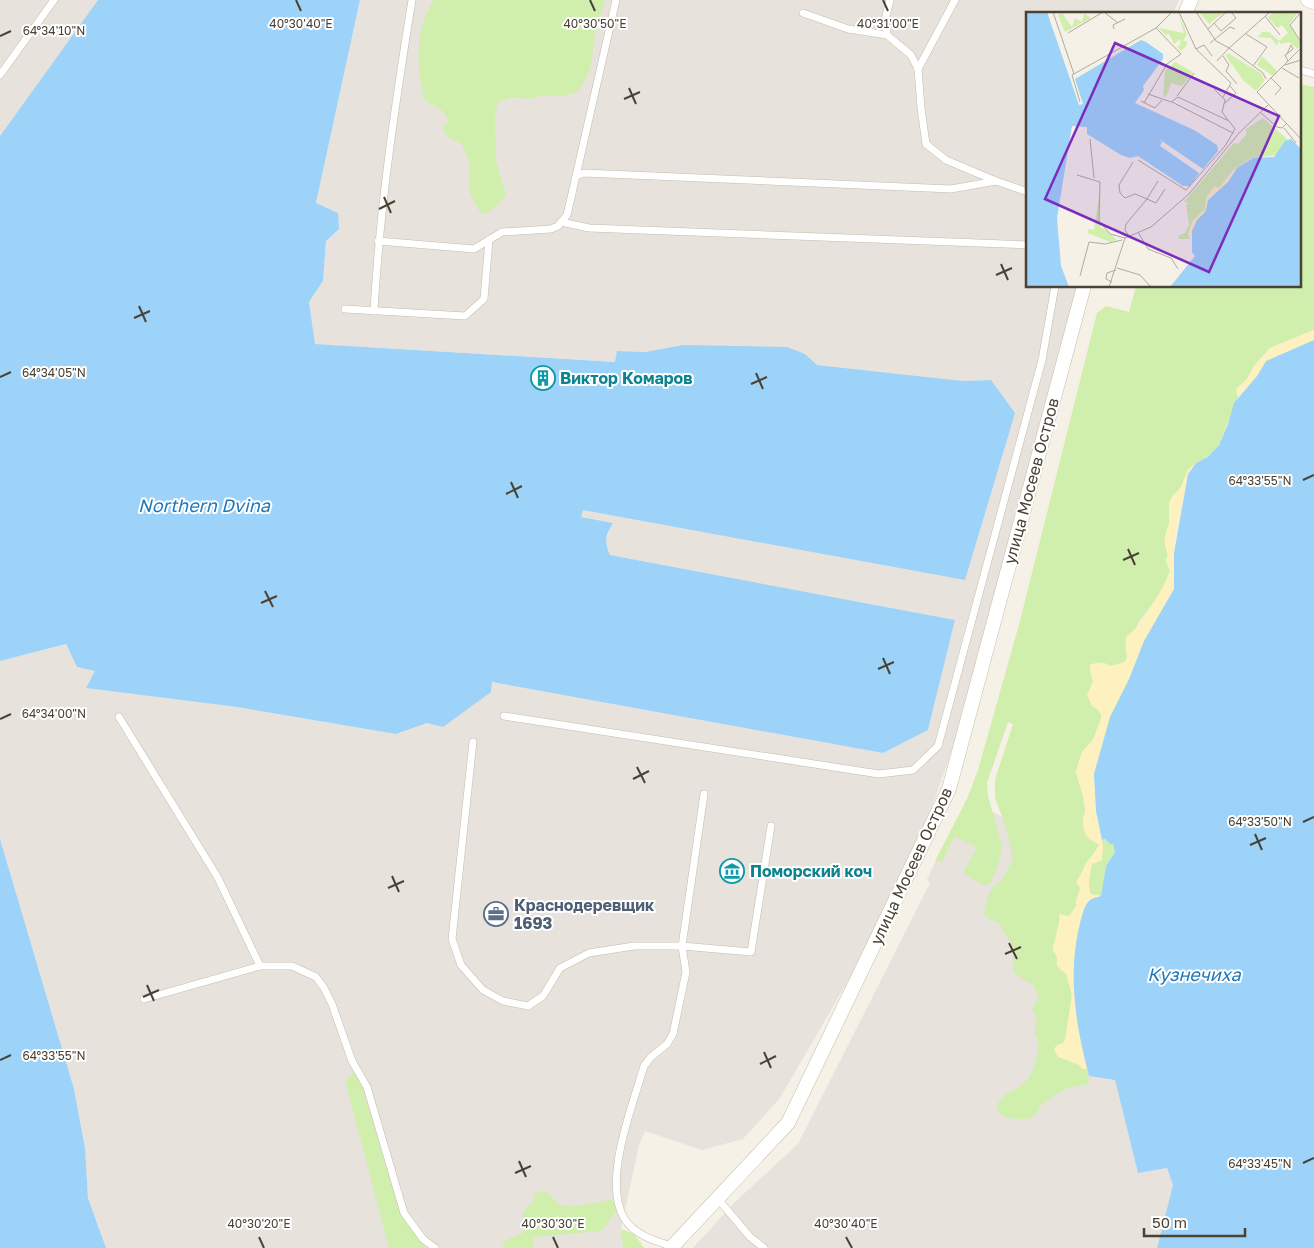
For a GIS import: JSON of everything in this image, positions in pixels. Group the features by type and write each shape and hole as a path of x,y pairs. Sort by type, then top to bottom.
{"street":[{"path":"1185,12 1191,0"},
{"path":"1308,0 1314,2"},
{"name":"улица Мосеев Остров","path":"672,1247 788,1124 949,789 1083,288"}],"lane":[{"path":"0,75 54,0"},
{"path":"374,311 378,241 393,116 412,0"},
{"path":"378,241 474,249 502,232 551,229 558,226 567,215 616,0"},
{"path":"887,35 885,20 890,0"},
{"path":"918,70 955,0"},
{"path":"803,13 848,29 887,35 911,55 918,70 926,144 946,160 1026,191"},
{"path":"576,176 584,173 951,189 996,181"},
{"path":"561,222 589,228 1026,245"},
{"path":"345,309 465,316 484,299 489,240"},
{"path":"504,716 879,774 913,770 938,746 1042,360 1055,288"},
{"path":"119,717 218,878 260,966"},
{"path":"473,742 452,939 461,965 483,990 503,1001 528,1006 543,996 560,968 589,953 634,946 682,946 751,952 771,826"},
{"path":"672,1247 651,1240 634,1229 624,1218 618,1202 616,1178 621,1146 644,1066 651,1057 667,1044 673,1034 686,972 682,946 704,794"},
{"path":"144,999 260,966 292,966 316,977 332,1004 352,1061 367,1087 404,1213 423,1239 434,1248"},
{"path":"718,1199 750,1237 764,1248"}],"shaded area":[{"path":"0,0 98,0 0,136"},
{"path":"360,0 1179,0 1174,12 1026,12 1026,288 1077,288 1040,437 949,759 916,850 860,960 780,1098 743,1139 702,1150 645,1131 639,1145 621,1229 623,1248 106,1248 88,1198 85,1148 74,1089 0,839 0,661 66,644 77,667 96,671 87,688 237,707 396,734 427,723 491,682 883,753 928,730 955,620 610,555 605,542 612,523 581,517 582,509 991,380 963,381 817,365 805,354 683,345 645,352 617,351 616,362 315,344 309,302 323,281 326,241 338,213 316,204"},
{"path":"967,799 1106,869 1115,1080 1138,1173 1167,1168 1173,1185 1157,1248 693,1248 736,1201 798,1144 930,883 927,879"}],"green space":[{"path":"434,0 605,0 597,24 589,73 577,92 563,96 542,96 528,99 513,97 498,102 495,116 496,161 506,194 497,206 485,214 479,211 470,193 470,164 462,144 445,133 442,126 449,122 444,113 425,100 423,95 419,67 420,37 425,18"},
{"path":"1302,84 1314,87 1314,330 1270,348 1254,366 1247,379 1237,389 1238,397 1219,445 1208,457 1196,463 1188,470 1181,487 1171,498 1165,545 1168,555 1166,561 1170,571 1158,596 1130,634 1128,657 1125,662 1090,671 1101,719 1093,740 1082,752 1076,773 1083,795 1089,839 1099,844 1076,881 1080,888 1076,906 1069,916 1059,915 1060,922 1053,947 1057,966 1066,974 1071,986 1068,1025 1063,1043 1056,1046 1058,1057 1077,1064 1083,1069 1087,1069 1089,1084 1072,1087 1059,1093 1043,1104 1032,1117 1015,1119 1000,1113 997,1109 998,1103 1005,1095 1021,1086 1033,1069 1038,1040 1035,1034 1037,1017 1032,1009 1039,997 1032,983 1029,983 1013,972 1013,946 998,922 989,919 984,914 989,893 1002,880 1013,859 1006,827 995,798 995,780 1013,724 1008,722 987,783 988,796 1002,845 999,862 991,882 985,886 963,873 977,848 955,836 942,862 935,861 967,799 978,770 1020,621 1097,313 1106,306 1129,312 1135,288 1302,288"},
{"path":"1105,839 1110,844 1113,844 1115,852 1106,866 1101,896 1091,894 1089,879 1092,864 1102,860 1102,840"},
{"path":"353,1073 358,1074 397,1203 404,1218 425,1248 389,1248 345,1080"},
{"path":"542,1191 561,1205 566,1206 579,1206 612,1200 617,1206 616,1211 600,1231 533,1237 533,1248 502,1248 505,1241 523,1232 525,1225 523,1212 534,1201 534,1196 537,1192"},
{"path":"621,1229 634,1234 644,1248 623,1248"}],"sand":[{"path":"1314,330 1314,340 1266,361 1257,376 1238,397 1236,389 1247,379 1254,366 1270,348"},
{"path":"1196,463 1188,474 1177,529 1174,553 1174,589 1144,641 1094,774 1096,811 1103,846 1102,860 1092,864 1089,886 1091,894 1101,896 1091,900 1084,911 1079,925 1075,963 1077,1018 1087,1069 1083,1069 1077,1064 1058,1057 1054,1049 1063,1043 1065,1039 1072,995 1066,974 1057,966 1057,958 1053,949 1059,925 1059,914 1069,916 1076,906 1080,888 1076,882 1099,845 1088,838 1084,832 1083,821 1086,810 1076,773 1082,752 1093,740 1101,719 1101,714 1092,706 1087,695 1093,681 1090,665 1100,662 1110,666 1126,660 1126,637 1138,625 1151,607 1170,571 1166,561 1168,555 1164,539 1169,524 1169,502 1181,487 1188,470"}],"water":[{"name":"Northern Dvina","path":"98,0 360,0 316,203 338,213 339,229 326,241 323,281 309,302 315,344 615,362 617,351 645,352 683,345 787,347 805,354 817,365 963,381 991,380 1015,413 965,580 583,510 581,517 613,523 606,539 610,555 955,620 928,730 883,753 492,682 491,692 443,727 427,723 396,734 237,707 86,688 95,671 77,667 66,644 0,661 0,136"},
{"name":"Кузнечиха","path":"1314,340 1314,1248 1157,1248 1173,1185 1167,1168 1138,1173 1115,1080 1089,1076 1077,1020 1074,962 1080,924 1088,902 1101,896 1106,866 1115,852 1113,844 1110,844 1105,839 1102,840 1096,811 1094,774 1110,717 1129,679 1144,641 1174,589 1174,553 1188,474 1196,463 1208,457 1219,445 1234,403 1257,376 1266,361"},
{"path":"0,839 74,1089 85,1148 88,1198 106,1248 0,1248"}],"place":[{"name":"Виктор Комаров","path":"543,378"},
{"name":"Поморский коч","path":"732,871"},
{"name":"Краснодеревщик 1693","path":"496,914"}]}
